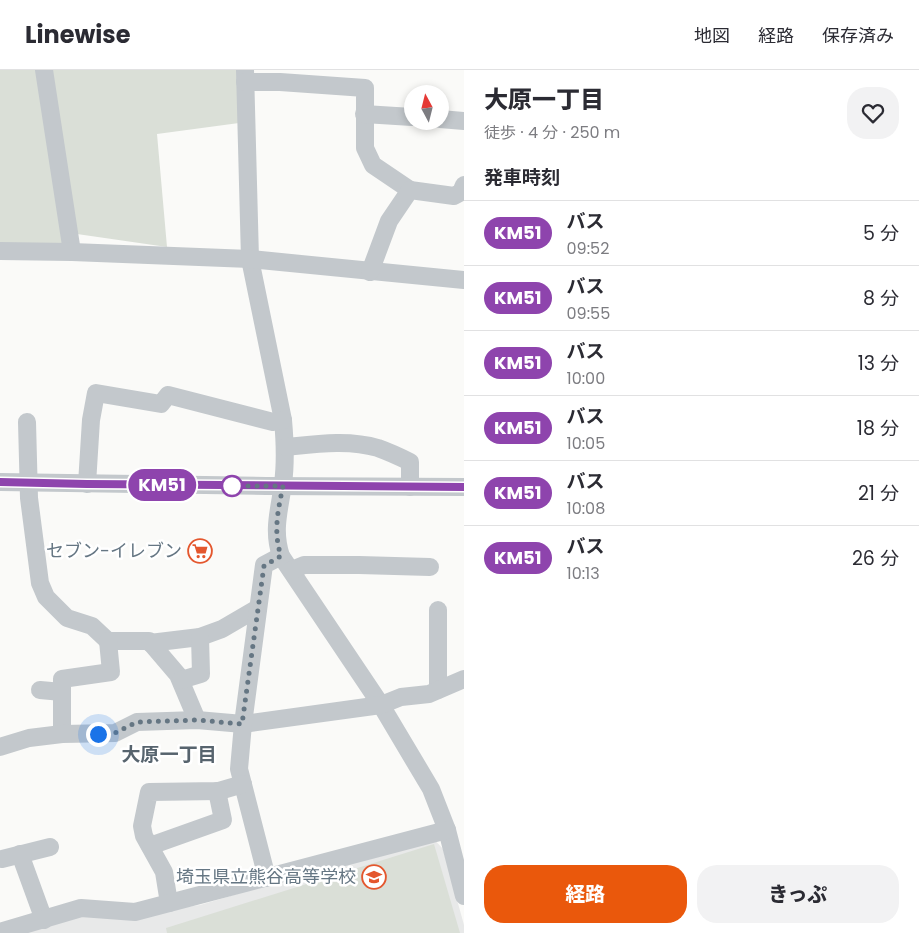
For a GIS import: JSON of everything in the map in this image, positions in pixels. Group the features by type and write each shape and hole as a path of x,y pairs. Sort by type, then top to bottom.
{"street":[{"path":"44,70 72,252"},
{"path":"464,185 461,192 454,196 410,190 373,165 365,148 365,88 281,76 245,76 250,259 283,420 286,447 283,486 276,532 277,544 281,556 381,705 431,789 448,830 464,896"},
{"path":"364,114 404,116"},
{"path":"449,120 464,121"},
{"path":"370,272 389,221 410,190"},
{"path":"0,250 250,259 464,280"},
{"path":"87,484 91,420 96,393 161,404 168,395 273,422 283,420"},
{"path":"27,422 28,483 40,583 46,598 67,618 92,626 108,642 111,672 62,679 62,734"},
{"path":"286,447 323,443 364,445 378,448 410,462 410,487"},
{"path":"0,482 464,488"},
{"path":"267,878 239,770 242,724 264,566 281,556"},
{"path":"292,570 304,565 430,567"},
{"path":"150,643 200,637 222,629 258,608"},
{"path":"438,610 438,690"},
{"path":"181,680 201,674 200,637"},
{"path":"108,642 149,641 181,680 197,720"},
{"path":"0,746 30,738 62,734 115,733 137,722 197,720 242,724 381,705 401,697 429,694 464,679"},
{"path":"40,690 62,692"},
{"path":"169,903 164,872 144,836 142,826 149,792 217,791 243,784"},
{"path":"150,846 223,820 217,791"},
{"path":"0,932 81,908 135,912 448,830"},
{"path":"2,859 50,847"},
{"path":"20,854 44,920"}],"shaded area":[{"path":"0,70 40,70 69,248 0,245"},
{"path":"50,70 237,70 239,123 157,134 167,247 77,234"},
{"name":"埼玉県立熊谷高等学校","path":"432,837 443,849 464,925 464,933 17,933 84,916 120,917 200,905"},
{"name":"埼玉県立熊谷高等学校","path":"434,844 460,933 167,933 166,928"}],"bus line":[{"name":"KM51","path":"0,482 464,487"}],"place":[{"name":"セブン-イレブン","path":"200,551"},
{"name":"埼玉県立熊谷高等学校","path":"374,877"}],"district":[{"name":"大原一丁目","path":"169,754"}],"route":[{"path":"98,734 115,733 137,722 197,720 242,724 264,566 281,556 276,532 283,486 229,486 232,486"}]}
